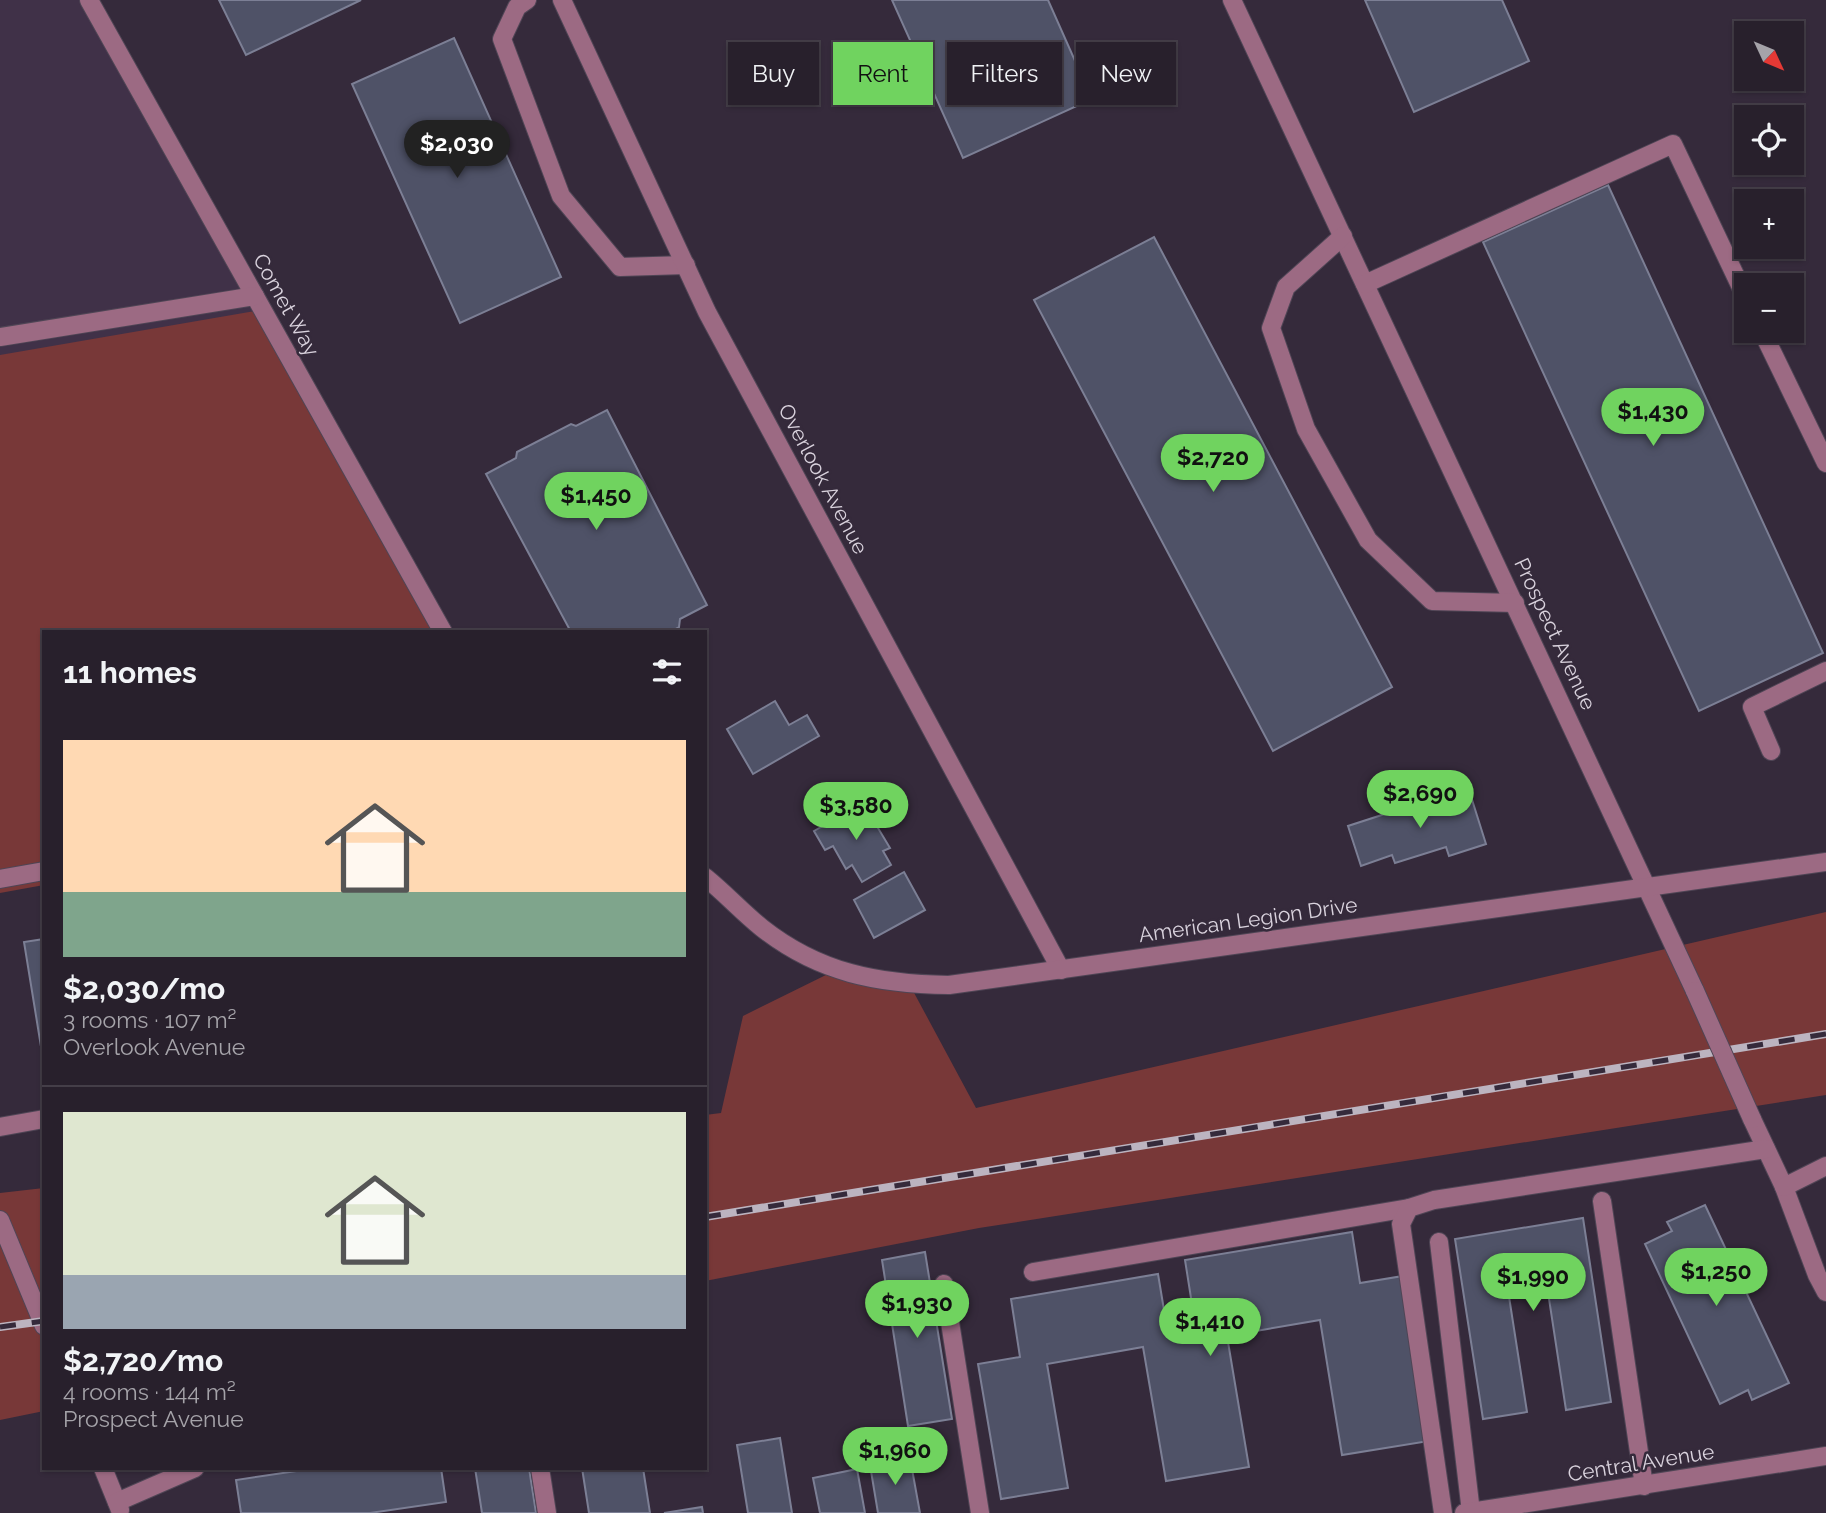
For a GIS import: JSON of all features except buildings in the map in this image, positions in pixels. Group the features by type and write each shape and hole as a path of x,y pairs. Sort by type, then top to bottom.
{"street":[{"name":"Comet Way","path":"89,0 442,630"},
{"path":"527,0 517,7 502,39 561,196 620,267 686,265"},
{"name":"Overlook Avenue","path":"562,0 707,312 1061,970"},
{"name":"Prospect Avenue","path":"1232,0 1648,887 1784,1186 1817,1275 1826,1292"},
{"path":"1365,284 1673,144 1734,273"},
{"path":"1343,236 1286,287 1271,328 1306,429 1368,540 1432,601 1515,603"},
{"path":"0,337 255,296"},
{"path":"1768,343 1826,463"},
{"path":"1771,751 1752,707 1826,671"},
{"name":"American Legion Drive","path":"707,879 762,928 804,956 852,975 902,985 949,985 1826,862"},
{"path":"0,879 42,871"},
{"path":"0,1127 42,1119"},
{"path":"1033,1272 1409,1208 1434,1200 1766,1149"},
{"path":"1784,1186 1826,1166"},
{"path":"1602,1201 1644,1486"},
{"path":"1409,1208 1401,1224 1443,1513"},
{"path":"0,1220 42,1320"},
{"path":"1439,1242 1467,1512"},
{"path":"944,1284 980,1513"},
{"name":"Central Avenue","path":"1467,1512 1826,1456"},
{"path":"104,1470 119,1507 191,1470"},
{"path":"540,1470 547,1513"}],"shaded area":[{"path":"0,0 89,0 442,630 42,630 42,643 0,879"},
{"path":"255,311 433,630 42,630 42,885 0,893 0,355"},
{"path":"1826,912 1826,1095 979,1228 707,1281 707,1115 721,1113 743,1016 832,972 912,989 976,1108"},
{"path":"42,1188 42,1411 0,1420 0,1193"}],"railway":[{"path":"707,1217 1826,1034"},
{"path":"0,1327 42,1321"}]}
